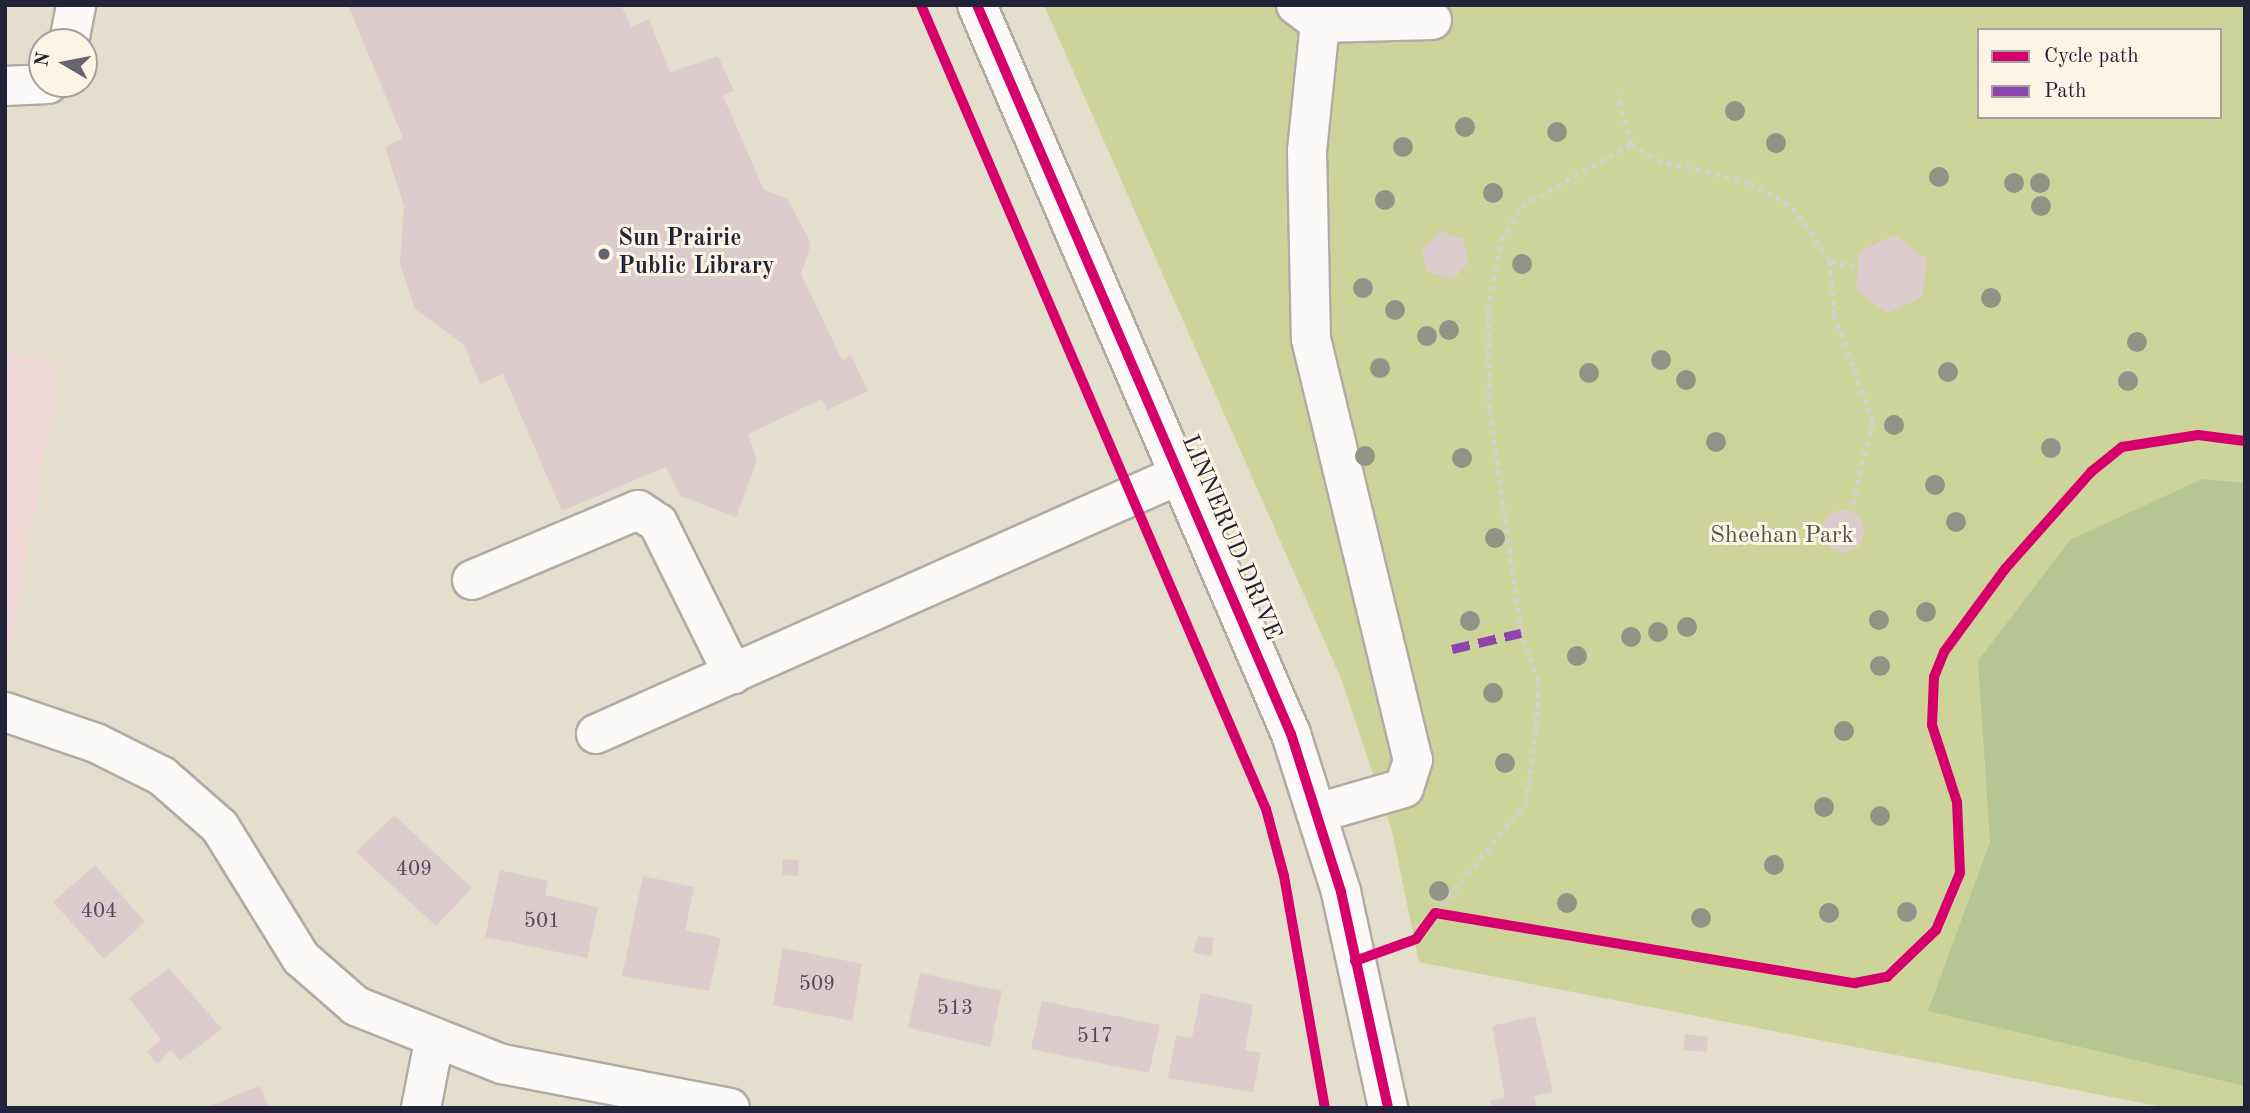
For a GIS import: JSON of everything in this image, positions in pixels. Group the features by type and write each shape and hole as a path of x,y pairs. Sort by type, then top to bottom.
{"street":[{"path":"72,28 76,5"},
{"name":"LINNERUD DRIVE","path":"976,5 1181,474 1318,813 1388,1108"},
{"path":"1318,813 1404,788 1413,760 1311,339 1307,151 1308,14 1432,20"},
{"path":"5,86 28,85"},
{"path":"596,734 1181,474"},
{"path":"472,580 638,510 658,523 733,674"},
{"path":"5,712 96,743 162,776 220,827 301,958 356,1006 434,1042 502,1064 730,1108"},
{"path":"421,1108 434,1042"}],"path":[{"path":"1617,94 1631,144 1657,160 1750,182 1793,207 1829,261 1835,314 1872,422 1852,508"},
{"path":"1432,917 1526,803 1536,727 1538,681 1521,633 1489,408 1488,310 1501,240 1522,206 1631,144"},
{"path":"1829,261 1855,267"},
{"path":"1432,917 1449,915"}],"shaded area":[{"path":"5,353 61,364 5,674"}],"green space":[{"name":"Sheehan Park","path":"1044,5 2245,5 2245,1108 2168,1108 1419,962 1392,831 1342,681"},
{"path":"2202,479 2245,483 2245,1086 1928,1011 1990,842 1978,661 2070,540"}],"building":[{"name":"Sun Prairie Public Library","path":"348,5 621,5 631,27 649,19 670,72 718,56 734,91 723,96 764,190 787,198 811,243 801,274 842,360 851,355 868,391 827,410 822,399 748,434 757,460 736,517 680,496 666,467 562,511 503,374 480,384 464,345 415,309 400,264 404,206 385,147 403,138"},
{"path":"1440,231 1463,239 1468,263 1452,280 1427,271 1422,251"},
{"path":"1894,235 1927,259 1922,297 1887,313 1856,290 1859,252"},
{"path":"1843,510 1858,516 1864,531 1858,546 1843,552 1828,546 1822,531 1828,516"},
{"path":"394,815 472,888 436,926 356,852"},
{"path":"783,859 799,860 798,876 782,875"},
{"path":"95,865 145,922 104,959 53,902"},
{"path":"500,870 548,881 545,895 598,907 587,958 485,937"},
{"path":"643,876 694,887 685,930 721,938 709,991 622,976"},
{"path":"1198,936 1214,938 1211,956 1193,952"},
{"path":"783,948 862,964 852,1021 773,1005"},
{"path":"169,968 222,1029 180,1061 171,1050 157,1064 147,1051 161,1040 129,998"},
{"path":"920,973 1002,991 990,1047 908,1028"},
{"path":"1201,993 1253,1005 1245,1050 1261,1053 1253,1092 1168,1078 1176,1035 1192,1038"},
{"path":"1042,1001 1160,1025 1149,1073 1031,1049"},
{"path":"1535,1016 1553,1092 1534,1096 1537,1108 1492,1108 1490,1101 1505,1098 1492,1026"},
{"path":"1685,1034 1708,1037 1707,1052 1683,1050"},
{"path":"260,1086 269,1108 205,1108"}],"marked path":[{"path":"1452,649 1521,633"}],"cycle path":[{"path":"921,5 1266,809 1284,876 1325,1108"},
{"path":"977,5 1291,734 1341,892 1388,1108"},
{"path":"1355,961 1416,939 1435,913 1855,983 1887,977 1936,930 1960,873 1957,802 1932,725 1934,677 1944,652 2005,569 2091,472 2122,447 2198,435 2245,441"}],"place":[{"name":"Sun Prairie Public Library","path":"604,254"}]}
